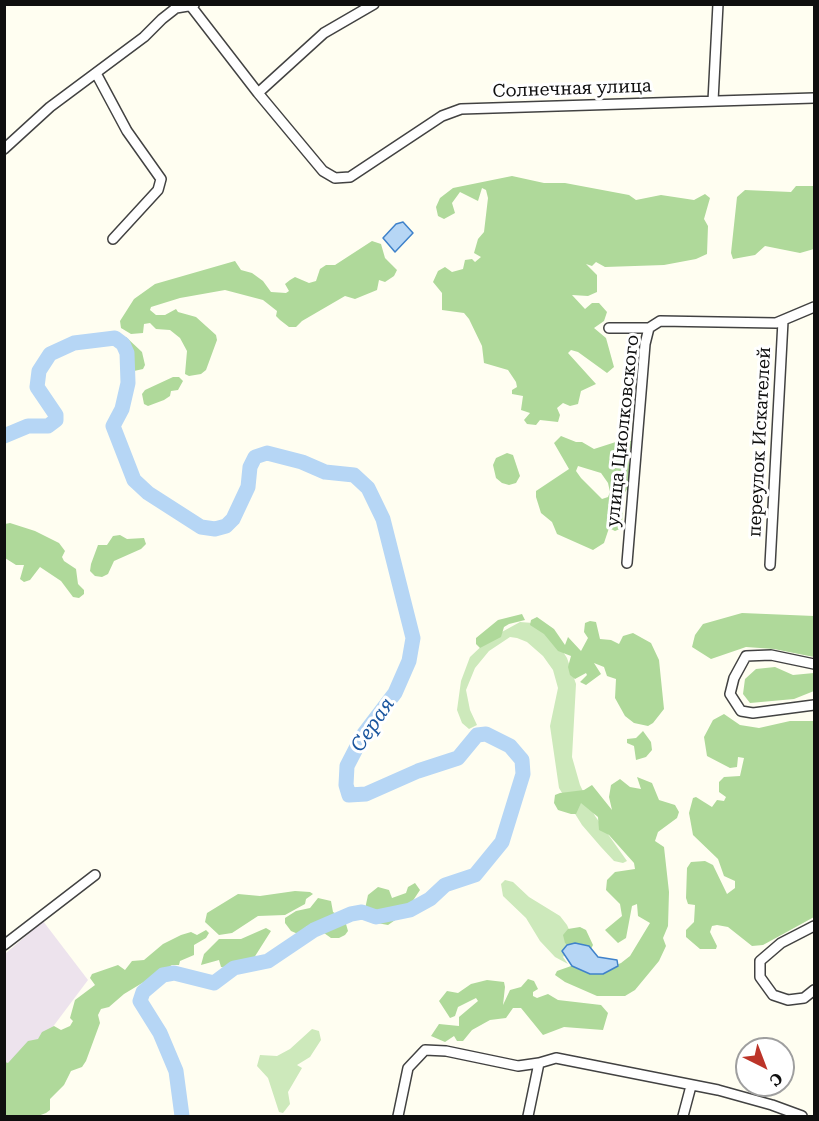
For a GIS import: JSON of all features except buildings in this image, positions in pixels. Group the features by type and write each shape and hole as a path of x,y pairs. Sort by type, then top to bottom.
{"street":[{"path":"4,149 50,108 97,75 169,14 196,4"},
{"path":"190,5 258,93 324,33 374,4"},
{"path":"713,100 718,4"},
{"path":"97,75 127,131 161,179 158,190 113,239"},
{"name":"Солнечная улица","path":"258,93 324,171 335,178 350,177 442,116 461,109 713,100 814,99"},
{"name":"улица Циолковского","path":"627,563 645,344 649,328 660,321 736,324 783,321 814,307"},
{"name":"переулок Искателей","path":"770,565 783,321"},
{"path":"609,328 649,328"},
{"path":"812,704 753,713 741,711 730,694 734,678 746,656 771,655 814,664"},
{"path":"4,945 95,875"},
{"path":"814,926 781,943 759,961 760,977 773,995 788,1000 804,998 814,990"},
{"path":"398,1116 408,1068 417,1055 430,1051 446,1051 518,1066 539,1064 556,1058 772,1105 802,1116"},
{"path":"528,1116 539,1064"},
{"path":"683,1116 691,1086"}],"shaded area":[{"path":"43,921 88,980 43,1040 5,1075 5,954"}],"green space":[{"path":"512,176 629,195 636,200 661,195 694,200 705,194 710,198 704,219 708,226 707,254 696,259 664,265 605,267 596,262 592,266 586,264 597,275 597,292 588,296 572,295 585,309 592,303 599,303 607,312 604,321 594,328 606,338 614,367 607,373 578,352 571,350 568,353 596,384 581,391 578,404 570,406 563,403 557,408 560,415 558,422 540,420 536,425 527,424 524,420 530,413 521,410 523,396 512,394 512,390 517,387 516,382 508,370 484,363 482,346 469,319 464,313 442,310 442,293 433,282 438,271 445,267 452,272 463,269 465,260 472,259 475,262 481,257 474,253 478,239 484,232 488,198 486,190 482,188 478,201 460,192 452,203 455,213 444,219 438,216 436,207 440,198 453,188"},
{"path":"796,186 814,186 814,249 800,253 765,246 755,255 733,259 731,253 737,197 745,190 791,192"},
{"path":"372,241 381,244 385,258 397,270 394,276 385,282 379,280 377,290 355,299 345,296 302,321 296,327 289,327 280,320 276,316 277,311 263,300 225,290 180,298 151,307 150,310 156,315 165,315 176,309 178,312 196,317 216,335 217,340 206,370 201,374 189,376 185,374 187,351 180,338 170,330 156,329 150,323 144,324 143,333 131,334 121,328 120,321 134,299 155,284 235,261 241,270 252,273 263,281 271,292 286,293 289,291 285,284 290,280 295,277 309,283 316,281 320,269 326,265 335,265"},
{"path":"126,337 142,352 145,365 143,369 134,371 132,364 120,355 119,342"},
{"path":"173,377 179,377 183,381 178,390 171,391 170,396 164,400 148,406 144,404 142,394 145,390"},
{"path":"561,436 582,442 594,449 622,440 631,441 633,445 627,454 632,482 623,495 622,528 615,531 609,528 604,543 593,550 557,534 552,522 541,513 536,491 569,469 554,443","holes":["578,466 601,473 608,483 610,492 608,497 602,499 576,471"]},
{"path":"507,453 513,455 520,476 516,483 509,485 496,478 493,465 496,458"},
{"path":"10,523 35,531 59,543 65,551 62,557 64,561 76,569 78,584 84,590 84,594 79,598 73,597 61,581 40,567 30,580 24,582 20,579 24,565 16,565 5,558 5,524"},
{"path":"120,535 127,539 144,538 146,544 141,549 114,561 108,574 102,577 95,576 90,571 98,545 107,545 113,536"},
{"path":"742,613 814,616 814,657 774,649 746,647 711,659 692,647 695,635 703,624"},
{"path":"522,614 525,620 504,627 501,637 480,648 476,644 476,638 498,620"},
{"path":"537,617 554,629 565,645 568,637 581,651 588,638 584,632 585,623 590,621 596,622 600,639 611,640 619,644 623,636 633,633 651,643 659,660 664,709 653,723 648,726 634,723 625,716 615,698 616,679 607,676 604,667 594,663 601,674 586,685 580,682 587,675 586,673 575,679 570,675 568,667 571,656 558,651 544,634 530,625 531,620"},
{"path":"520,622 533,623 558,644 567,658 576,684 572,757 580,785 595,816 627,861 623,863 614,861 582,825 559,788 550,726 558,688 553,670 543,656 527,642 510,637 489,651 475,668 466,690 470,710 477,725 469,729 462,723 457,710 461,681 470,657 489,639"},
{"path":"775,667 793,675 814,673 814,691 794,699 750,703 743,694 745,679 756,669"},
{"path":"724,714 740,725 759,728 790,721 814,721 814,917 763,945 752,946 728,927 712,926 710,932 717,946 716,949 700,949 686,937 686,930 694,922 695,905 688,904 686,898 687,868 691,862 705,861 713,865 727,894 735,888 735,881 724,876 718,859 693,835 689,813 693,798 696,797 712,807 717,800 724,801 726,797 719,792 719,782 724,777 740,776 744,758 738,757 737,767 730,768 707,756 704,737 713,720"},
{"path":"643,731 651,742 652,750 646,757 636,760 634,746 627,743 627,739 636,738"},
{"path":"637,777 652,783 659,800 675,805 679,812 677,818 658,832 655,841 664,847 669,892 668,926 663,938 666,946 659,961 635,990 625,996 597,996 565,982 555,975 557,971 574,965 602,971 621,963 630,956 650,923 638,916 637,904 632,906 626,938 618,943 605,930 622,916 620,904 606,890 607,880 615,872 635,869 634,863 609,835 599,830 598,817 581,803 576,814 558,810 554,803 555,795 584,790 592,785 612,810 609,797 611,785 620,779 630,787 641,789"},
{"path":"505,880 513,882 529,897 560,916 567,925 575,943 563,957 568,964 555,957 540,941 526,918 503,896 501,884"},
{"path":"415,883 420,890 404,914 388,925 377,923 370,917 365,909 368,895 378,887 389,890 392,898 406,893 408,887"},
{"path":"295,891 313,894 306,899 305,904 285,915 258,916 232,933 219,935 205,922 207,913 238,894 260,896"},
{"path":"318,898 331,901 333,912 340,916 338,922 346,924 348,931 345,935 331,938 317,928 309,930 307,926 298,934 291,931 285,923 285,918 296,911 310,908"},
{"path":"580,927 586,930 593,945 590,951 570,947 565,943 563,935 568,929"},
{"path":"266,928 271,931 252,961 243,963 237,961 229,968 221,967 219,960 201,965 204,954 219,939 241,939"},
{"path":"206,930 209,933 206,938 194,945 194,955 180,961 179,965 172,965 124,994 109,1007 101,1009 98,1015 100,1023 86,1061 82,1067 71,1071 64,1085 50,1099 50,1110 38,1116 5,1116 5,1062 8,1063 28,1041 38,1039 42,1032 54,1026 61,1030 70,1026 73,1021 70,1018 75,1000 95,985 90,978 92,974 118,965 125,970 132,961 144,960 163,944 181,935 191,932 197,935"},
{"path":"528,979 534,981 538,989 533,992 533,996 537,998 548,994 558,1000 601,1005 608,1013 603,1030 564,1027 543,1035 521,1008 513,1008 506,1018 490,1020 472,1030 463,1041 457,1041 454,1036 445,1042 431,1036 439,1024 459,1026 459,1017 478,1001 476,998 458,1007 455,1016 450,1018 439,1001 447,991 458,993 471,984 487,980 504,982 503,1005 510,990 521,987"},
{"path":"312,1029 319,1031 321,1040 310,1057 297,1065 302,1068 288,1092 290,1104 283,1113 279,1112 268,1078 257,1066 260,1055 277,1056 290,1049"}],"water":[{"path":"403,222 413,233 395,252 383,238 396,224"},
{"path":"575,943 589,946 598,957 617,960 618,966 603,974 590,974 572,966 562,951 567,945"}],"waterway":[{"name":"Серая","path":"4,436 28,426 48,426 56,420 56,415 37,387 39,371 50,354 74,343 115,338 123,344 127,353 128,383 122,409 113,426 134,480 148,493 201,527 215,529 226,526 233,519 248,487 250,467 255,457 267,453 302,462 325,472 354,475 368,488 383,519 413,638 409,661 395,693 363,735 347,766 346,785 349,795 366,794 418,771 458,758 477,735 486,734 510,746 522,760 523,774 502,842 475,875 445,885 430,899 410,910 376,917 362,912 351,914 314,930 268,961 234,968 214,983 174,973 163,975 143,992 140,1001 160,1033 176,1071 182,1116"}]}
